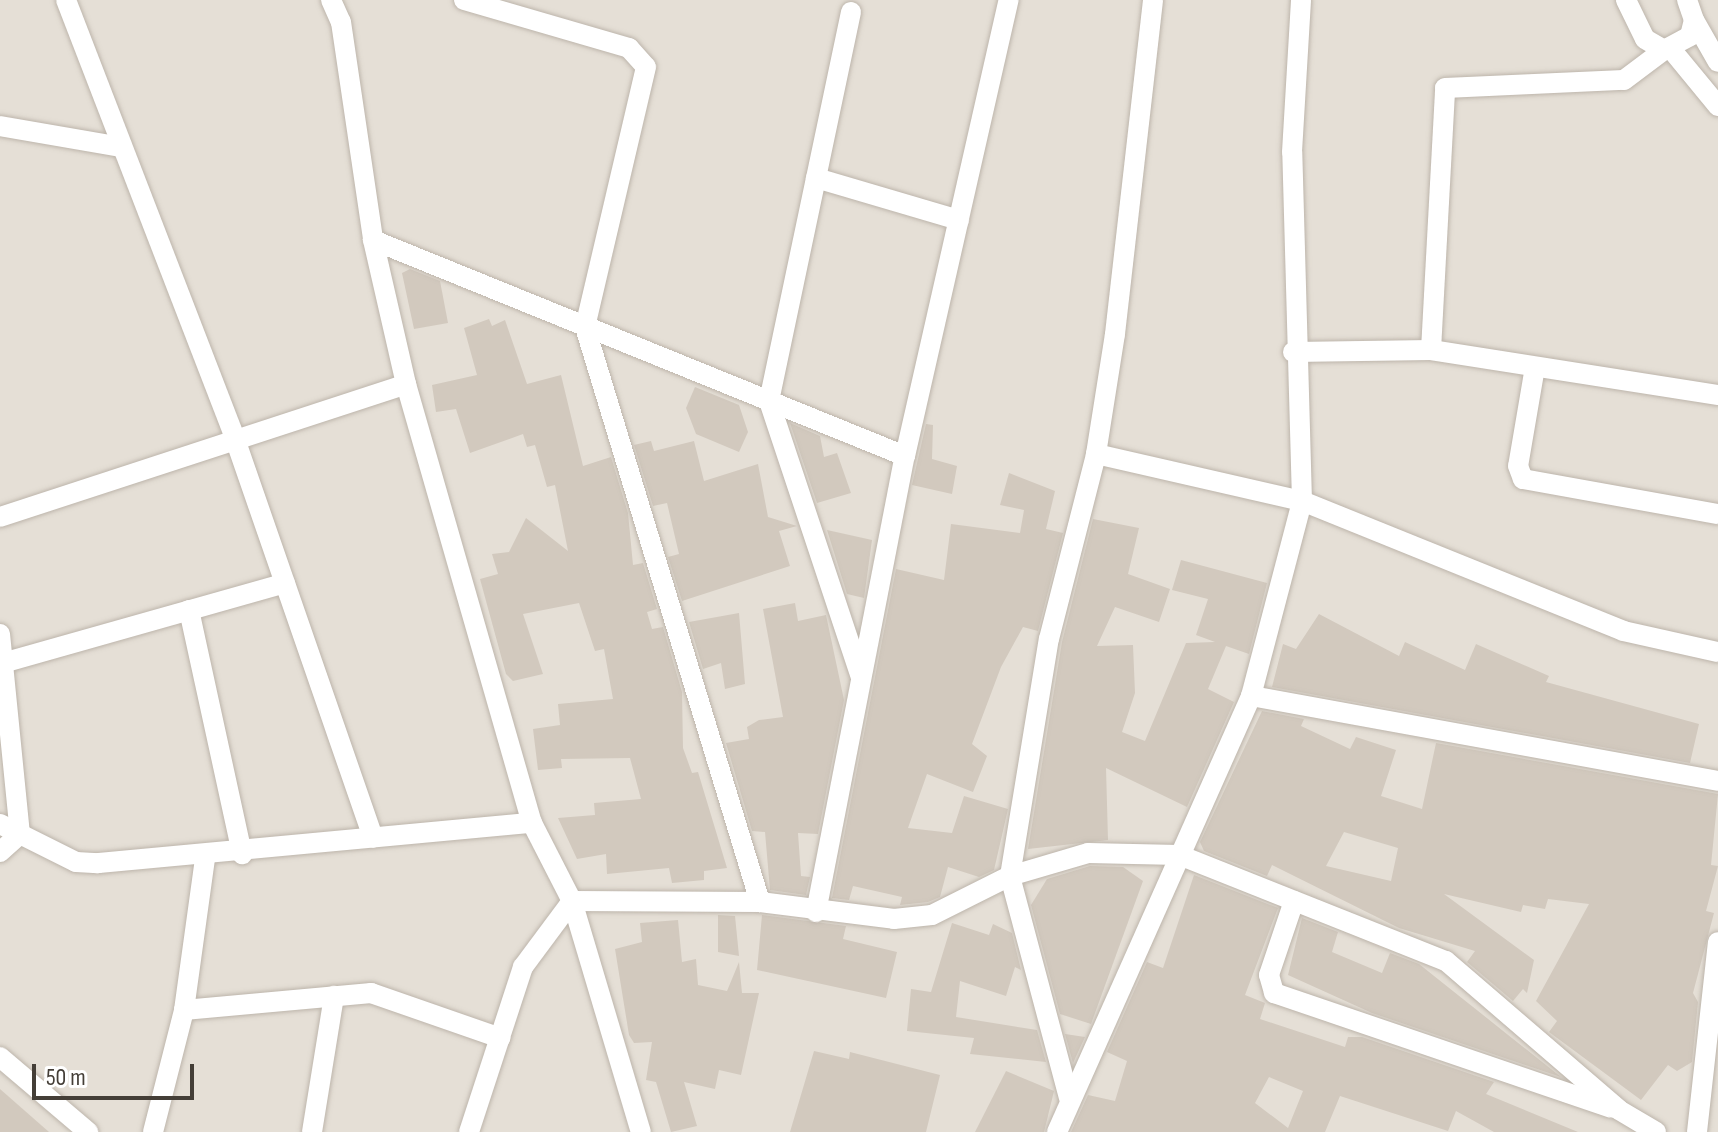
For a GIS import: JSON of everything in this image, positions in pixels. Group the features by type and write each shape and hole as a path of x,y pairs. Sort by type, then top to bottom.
{"street":[{"path":"66,0 234,436 373,838"},
{"path":"331,0 341,22 373,240 406,384 532,823 572,901 640,1132"},
{"path":"464,0 629,48 646,67 585,327 760,902"},
{"path":"816,912 905,456 1009,0"},
{"path":"1069,1098 1010,876 1049,639 1096,454 1153,0"},
{"path":"1057,1132 1069,1098 1251,696 1302,501 1293,352 1301,0"},
{"path":"1626,0 1645,39 1668,50 1718,106"},
{"path":"1431,350 1445,88 1624,80 1690,36 1690,10"},
{"path":"1690,10 1718,62"},
{"path":"851,12 769,401 862,678"},
{"path":"0,126 122,147"},
{"path":"816,178 959,220"},
{"path":"373,240 905,456"},
{"path":"1293,352 1431,350 1718,395"},
{"path":"1535,367 1518,466 1523,479 1718,514"},
{"path":"0,517 234,436 406,384"},
{"path":"1096,454 1302,501 1623,631 1718,652"},
{"path":"3,663 285,583"},
{"path":"189,610 242,854"},
{"path":"0,634 20,834"},
{"path":"1251,696 1718,781"},
{"path":"0,824 76,862 205,858 532,823"},
{"path":"0,852 20,834"},
{"path":"572,901 760,902 816,912 932,915 1010,876 1088,853 1179,855 1446,961 1619,1110 1656,1132"},
{"path":"153,1132 184,1010 205,858"},
{"path":"469,1132 523,967 572,901"},
{"path":"1294,901 1269,975 1274,993 1619,1110"},
{"path":"1697,1132 1718,942"},
{"path":"184,1010 371,993 500,1038"},
{"path":"312,1132 334,996"},
{"path":"0,1057 88,1132"}],"shaded area":[{"path":"0,0 1718,0 1718,1132 0,1132"}],"building":[{"path":"410,269 440,281 448,323 414,329 402,273"},
{"path":"489,319 492,326 505,320 527,384 561,375 583,466 611,457 628,513 633,565 643,563 657,609 647,612 652,629 663,627 682,692 683,748 692,773 698,772 727,868 704,871 704,880 672,883 669,868 607,874 606,854 577,859 558,818 595,815 594,803 641,799 630,758 561,759 562,768 538,770 533,729 560,725 558,704 613,699 604,649 595,651 579,603 523,614 543,674 513,681 506,674 480,579 498,574 492,554 509,552 526,518 568,551 555,485 547,487 535,445 527,447 523,434 470,453 456,409 436,412 432,385 477,375 464,328"},
{"path":"695,387 739,405 748,432 739,452 696,434 686,408"},
{"path":"790,423 820,436 824,457 837,453 851,493 817,503"},
{"path":"926,424 933,425 932,459 957,466 952,494 912,485"},
{"path":"651,441 654,451 694,441 704,481 758,464 768,517 797,526 779,531 790,566 682,601 668,557 679,554 667,503 653,506 634,445"},
{"path":"1009,473 1055,491 1046,529 1063,533 1038,631 1023,627 1001,667 972,744 987,756 973,792 927,774 908,828 952,833 964,796 1008,809 994,870 979,877 948,867 940,897 928,902 900,905 902,897 853,886 849,900 832,898 896,569 944,580 951,524 1020,533 1024,510 1000,505"},
{"path":"1093,519 1139,528 1128,574 1170,589 1159,622 1115,607 1097,646 1133,645 1135,693 1122,732 1145,741 1186,643 1215,642 1196,635 1208,599 1172,590 1181,560 1267,583 1249,654 1226,646 1208,689 1234,702 1187,807 1106,768 1108,840 1028,849 1062,642"},
{"path":"827,530 872,540 864,598 847,594"},
{"path":"795,603 798,621 826,615 844,700 818,834 798,833 801,876 810,877 806,895 770,890 765,832 752,831 726,743 749,739 747,727 759,720 783,717 763,609"},
{"path":"739,613 745,684 725,689 721,663 703,669 689,622"},
{"path":"1319,614 1399,656 1405,642 1465,670 1476,644 1549,676 1546,682 1699,724 1690,763 1272,687 1283,644 1296,649"},
{"path":"1262,711 1304,719 1301,726 1350,749 1356,737 1396,750 1381,796 1422,809 1436,743 1718,794 1711,865 1718,866 1706,911 1714,913 1693,993 1698,1002 1692,1062 1677,1071 1668,1065 1641,1100 1549,1032 1557,1021 1536,1001 1589,904 1548,899 1545,909 1523,905 1521,912 1444,894 1534,960 1527,993 1523,989 1513,1001 1467,962 1475,951 1399,928 1272,865 1267,876 1204,851 1200,842","holes":["1344,832 1398,848 1391,881 1326,866"]},
{"path":"1090,866 1123,867 1143,881 1091,1024 1060,1014 1031,905 1047,879"},
{"path":"1194,875 1278,908 1245,995 1265,1003 1260,1019 1345,1047 1348,1037 1362,1037 1494,1082 1486,1094 1578,1132 1494,1132 1456,1111 1448,1131 1340,1096 1325,1132 1071,1132 1088,1095 1115,1101 1127,1061 1107,1052 1147,962 1163,968","holes":["1269,1077 1303,1091 1288,1128 1255,1103"]},
{"path":"718,915 735,916 739,956 718,952"},
{"path":"762,915 846,926 843,939 897,952 886,998 757,970"},
{"path":"1302,918 1338,932 1332,952 1382,973 1390,953 1419,964 1561,1077 1372,1013 1288,975"},
{"path":"678,920 682,962 696,959 698,985 727,991 739,962 742,993 759,993 741,1075 719,1070 715,1089 684,1082 697,1126 671,1132 656,1082 646,1080 652,1042 634,1043 629,1035 615,949 642,942 640,923"},
{"path":"952,923 989,935 993,924 1012,933 1021,970 1015,967 1006,996 960,981 956,1017 1037,1030 1046,1062 970,1054 974,1038 907,1031 911,989 931,992"},
{"path":"1065,1034 1085,1037 1073,1063"},
{"path":"814,1051 849,1059 850,1052 940,1075 926,1132 790,1132"},
{"path":"1006,1071 1054,1091 1044,1132 975,1132"},
{"path":"0,1089 49,1132 0,1132"}]}
